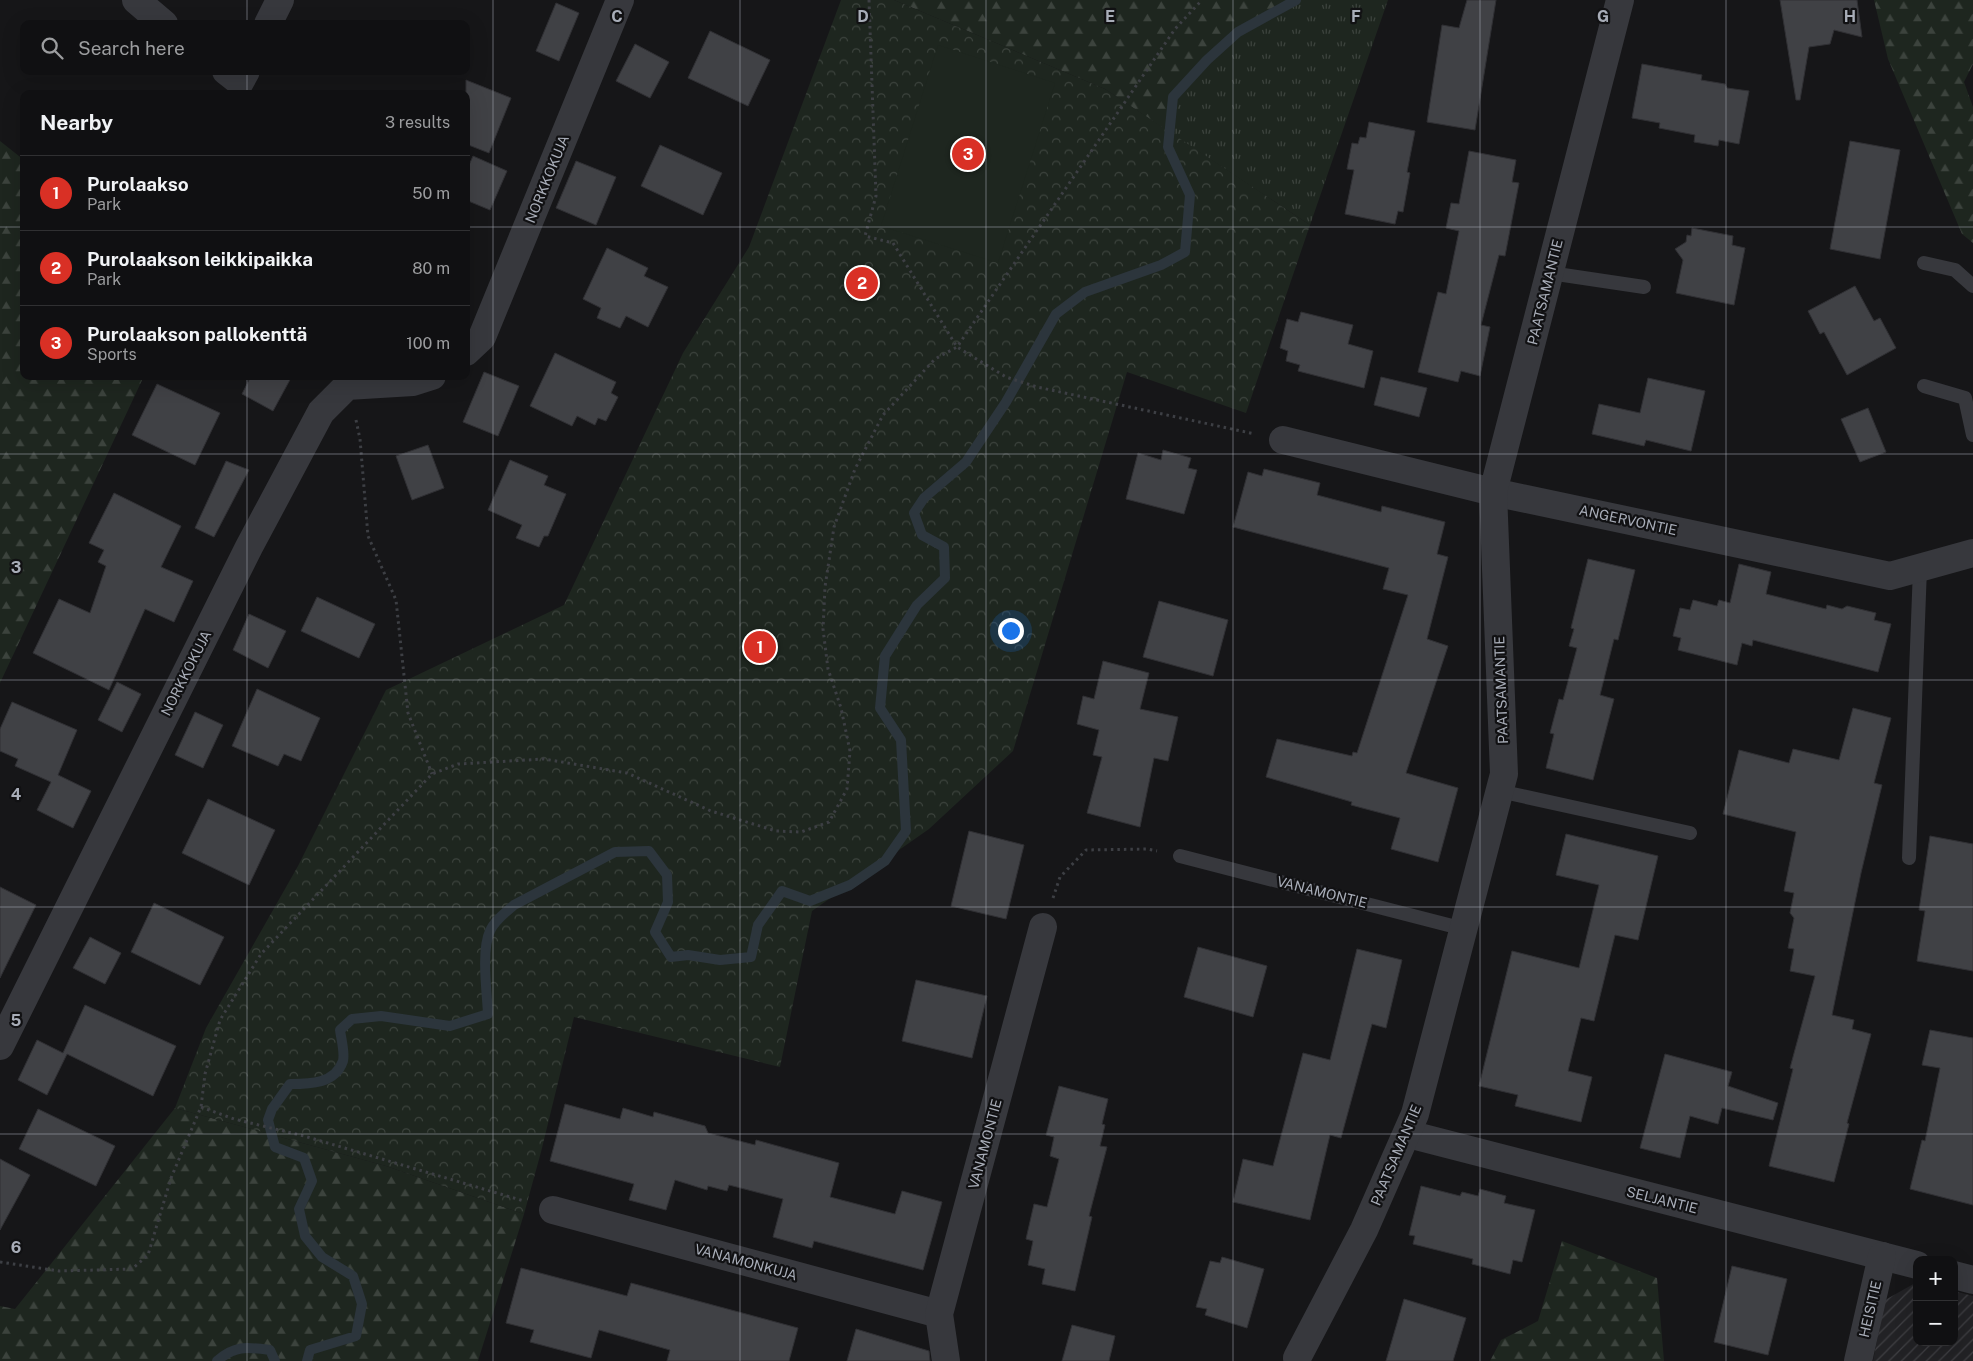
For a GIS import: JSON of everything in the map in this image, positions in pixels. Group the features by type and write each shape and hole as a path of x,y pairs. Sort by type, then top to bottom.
{"street":[{"path":"136,0 159,20"},
{"path":"270,20 280,0"},
{"name":"NORKKOKUJA","path":"470,348 482,337 620,0"},
{"name":"PAATSAMANTIE","path":"1297,1358 1364,1230 1408,1134 1415,1114 1504,774 1493,492 1620,0"},
{"path":"347,386 419,380"},
{"name":"NORKKOKUJA","path":"0,1046 254,538 321,412 347,386"},
{"name":"ANGERVONTIE","path":"1283,440 1493,492 1890,576 1973,553"},
{"name":"VANAMONTIE","path":"946,1361 939,1314 1043,928"},
{"name":"SELJANTIE","path":"1408,1134 1913,1265"},
{"name":"VANAMONKUJA","path":"553,1210 939,1314"},
{"name":"HEISITIE","path":"1858,1361 1882,1256"},
{"path":"1958,1276 1973,1280"}],"lane":[{"path":"1924,263 1955,270 1973,286"},
{"path":"1550,273 1644,287"},
{"path":"1924,386 1965,398 1973,435"},
{"path":"1909,858 1920,568"},
{"path":"1499,791 1690,833"},
{"name":"VANAMONTIE","path":"1180,856 1464,928"}],"path":[{"path":"869,0 876,196 865,236 893,243 957,347 1006,376 1037,387 1283,440"},
{"path":"0,1262 59,1271 132,1269 148,1255 171,1178 201,1107 204,1074 220,1020 261,954 432,774 458,764 544,760 627,773 711,811 776,831 801,832 829,822 847,789 850,751 841,708 828,669 823,629 825,587 834,527 855,469 882,415 935,359 957,347 1175,29 1202,0"},
{"path":"347,386 360,439 368,536 396,600 408,713 432,774"},
{"path":"1043,928 1060,877 1086,850 1147,849 1180,856"},
{"path":"201,1107 234,1119 304,1136 553,1210"}],"shaded area":[{"path":"1913,1284 1913,1346 1958,1346 1958,1292 1973,1296 1973,1361 1873,1361 1885,1300"}],"green space":[{"path":"841,0 894,0 1105,89 1310,225 1246,413 1127,372 1013,751 929,829 812,911 780,1067 574,1017 524,1214 386,1166 175,1108 206,1028 298,866 386,690 564,605 683,353 749,247"},
{"path":"894,0 1296,0 1238,32 1207,60 1173,97 1169,132 1105,89"},
{"path":"1293,0 1388,0 1310,225 1169,132 1173,97 1207,60 1238,32"},
{"path":"1874,0 1973,0 1973,64 1964,82 1973,107 1973,243 1962,234 1888,59"},
{"path":"938,45 1055,83 998,263 881,226"},
{"path":"0,141 20,157 20,380 142,380 0,683"},
{"path":"175,1108 386,1166 524,1214 478,1361 0,1361 0,1306 15,1309"},
{"path":"1562,1241 1657,1278 1664,1361 1490,1361 1501,1340 1538,1321"}],"building":[{"path":"1467,0 1496,0 1475,130 1427,122 1442,25 1459,28"},
{"path":"1780,0 1857,0 1862,37 1834,30 1830,44 1809,47 1800,100 1796,100"},
{"path":"556,3 579,13 559,61 536,51"},
{"path":"710,31 770,60 748,106 688,78"},
{"path":"635,44 669,62 650,98 616,81"},
{"path":"1642,64 1702,75 1701,80 1725,84 1727,88 1749,91 1739,144 1719,140 1718,146 1694,142 1695,135 1659,128 1660,123 1632,118"},
{"path":"466,80 511,98 489,153 470,146 470,90 466,90"},
{"path":"1369,122 1415,131 1407,172 1410,173 1403,212 1398,211 1395,224 1345,214 1354,170 1347,169 1352,143 1358,144 1360,137 1366,138"},
{"path":"1850,141 1900,150 1880,259 1830,249"},
{"path":"660,145 722,173 703,215 641,186"},
{"path":"1469,151 1516,160 1512,182 1519,183 1505,256 1499,255 1481,325 1490,327 1480,376 1461,371 1458,382 1418,372 1438,292 1446,294 1459,231 1446,228 1451,203 1459,204"},
{"path":"473,156 507,171 490,210 470,202 470,163"},
{"path":"576,161 616,177 596,225 556,208"},
{"path":"1692,228 1733,236 1732,245 1745,248 1734,305 1676,293 1683,260 1675,249 1686,242 1687,235 1691,236"},
{"path":"607,248 648,268 644,276 668,287 648,327 626,316 620,328 597,318 601,308 583,299"},
{"path":"1855,286 1874,321 1880,318 1896,348 1847,375 1824,332 1820,334 1808,311"},
{"path":"1301,312 1353,325 1348,344 1373,351 1364,388 1298,371 1300,365 1286,361 1288,351 1280,348 1287,319 1298,322"},
{"path":"555,353 616,382 611,393 618,397 606,421 598,418 595,425 577,416 572,426 530,406"},
{"path":"484,372 519,386 498,436 463,422"},
{"path":"1381,377 1427,388 1419,417 1374,405"},
{"path":"1648,378 1705,391 1691,451 1646,440 1644,446 1592,434 1599,404 1640,413"},
{"path":"249,380 290,380 273,411 242,394"},
{"path":"157,384 220,413 195,465 132,435"},
{"path":"1868,408 1886,452 1860,462 1841,419"},
{"path":"428,445 444,488 412,500 396,456"},
{"path":"1163,450 1191,458 1188,468 1197,470 1184,514 1126,499 1138,453 1161,460"},
{"path":"510,460 548,476 544,485 566,494 548,536 544,536 539,547 516,538 522,525 488,510"},
{"path":"226,461 249,470 214,537 195,528"},
{"path":"1264,469 1320,483 1317,495 1381,512 1382,506 1445,522 1437,554 1448,557 1427,639 1448,646 1406,773 1458,788 1438,862 1391,849 1400,818 1351,805 1352,802 1266,777 1277,739 1352,756 1353,752 1357,753 1408,595 1383,589 1389,568 1233,527 1248,472 1262,476"},
{"path":"114,493 181,526 161,567 193,581 174,622 145,609 109,690 33,653 59,599 90,613 106,566 98,562 104,550 89,543"},
{"path":"1588,559 1635,570 1618,640 1614,639 1600,695 1614,699 1593,780 1546,768 1554,734 1550,733 1559,699 1563,700 1577,648 1569,646 1574,629 1571,628"},
{"path":"1739,564 1771,572 1766,594 1826,609 1827,605 1842,609 1847,606 1876,613 1874,620 1891,624 1878,672 1753,640 1752,646 1742,643 1737,665 1678,650 1681,638 1673,636 1680,608 1690,610 1693,600 1717,606 1719,600 1730,603"},
{"path":"317,597 375,624 359,658 301,631"},
{"path":"1159,601 1228,620 1213,676 1143,657"},
{"path":"249,614 286,631 268,668 233,650"},
{"path":"1103,661 1149,673 1140,709 1178,717 1168,761 1154,758 1140,827 1087,813 1102,757 1093,755 1099,730 1077,724 1083,696 1094,699"},
{"path":"117,682 141,694 122,732 98,720"},
{"path":"257,689 320,718 301,761 284,754 278,766 232,746"},
{"path":"12,702 77,730 58,775 91,791 73,828 37,810 51,782 15,766 18,759 0,751 0,729"},
{"path":"1853,708 1891,718 1874,783 1882,785 1861,873 1832,1015 1854,1020 1852,1029 1871,1034 1847,1123 1849,1124 1834,1182 1769,1166 1793,1069 1790,1068 1815,976 1790,971 1794,949 1788,948 1794,918 1790,913 1794,893 1784,891 1796,832 1723,814 1739,750 1789,763 1793,749 1839,760"},
{"path":"195,712 223,725 203,768 175,755"},
{"path":"208,799 275,830 249,885 182,853"},
{"path":"969,831 1024,845 1006,919 951,906"},
{"path":"1566,834 1658,856 1638,940 1615,935 1594,1021 1581,1018 1568,1071 1592,1077 1581,1122 1515,1106 1518,1095 1479,1086 1512,951 1579,968 1599,885 1556,875"},
{"path":"1930,836 1973,844 1973,971 1917,961 1925,911 1919,910"},
{"path":"0,887 36,905 0,978"},
{"path":"154,903 224,937 200,985 131,952"},
{"path":"90,937 121,953 105,984 73,968"},
{"path":"1198,947 1267,966 1253,1017 1184,997"},
{"path":"1357,949 1402,960 1386,1028 1372,1024 1341,1138 1330,1135 1310,1220 1233,1202 1243,1159 1273,1166 1303,1053 1330,1060"},
{"path":"916,980 987,996 972,1058 902,1041"},
{"path":"85,1005 176,1046 153,1096 67,1054 47,1095 18,1080 37,1040 63,1053"},
{"path":"1930,1030 1973,1038 1973,1205 1910,1189 1922,1140 1925,1141 1940,1068 1922,1065"},
{"path":"1665,1054 1732,1072 1728,1086 1778,1103 1773,1120 1722,1108 1718,1124 1690,1116 1680,1158 1640,1148"},
{"path":"1059,1086 1108,1099 1102,1124 1105,1125 1100,1146 1107,1147 1089,1216 1092,1217 1075,1291 1042,1284 1045,1269 1028,1265 1033,1241 1026,1239 1034,1204 1047,1207 1059,1159 1050,1156 1054,1137 1046,1135"},
{"path":"565,1104 620,1119 623,1108 653,1117 654,1112 705,1126 708,1133 755,1145 756,1140 839,1163 830,1197 895,1214 902,1191 942,1202 923,1270 814,1241 812,1248 773,1237 783,1199 729,1185 727,1191 708,1186 707,1190 675,1180 666,1210 629,1200 634,1184 550,1161"},
{"path":"38,1109 115,1146 96,1186 19,1149"},
{"path":"0,1159 30,1175 0,1230"},
{"path":"1421,1186 1460,1196 1462,1192 1478,1196 1480,1189 1506,1196 1504,1203 1535,1210 1522,1262 1513,1260 1510,1274 1472,1264 1473,1259 1413,1244 1415,1236 1409,1235"},
{"path":"1222,1257 1264,1269 1247,1328 1205,1315 1207,1309 1196,1307 1210,1261 1220,1263"},
{"path":"1732,1266 1787,1279 1768,1355 1714,1342"},
{"path":"521,1268 627,1296 631,1283 798,1328 789,1361 667,1361 670,1350 599,1330 591,1358 530,1342 534,1330 506,1323"},
{"path":"1404,1299 1466,1318 1453,1361 1386,1361"},
{"path":"1072,1325 1115,1336 1109,1361 1062,1361"},
{"path":"856,1329 929,1351 930,1361 847,1361"}],"waterway":[{"path":"307,1361 310,1350 356,1336 362,1304 353,1276 322,1257 305,1236 299,1209 312,1181 304,1158 275,1147 268,1120 272,1109 290,1084 306,1084 321,1081 339,1069 343,1061 340,1030 352,1019 381,1016 450,1026 488,1014 485,972 486,949 487,939 494,924 514,905 615,852 649,851 667,875 668,902 655,932 671,957 688,955 720,960 751,957 758,925 782,891 810,901 850,885 885,861 906,831 901,740 880,708 885,656 917,605 945,578 944,547 922,535 914,513 924,498 966,462 1006,402 1056,314 1085,292 1161,265 1185,252 1190,195 1168,147 1173,97 1207,60 1238,32 1296,0"},
{"path":"217,1361 230,1352 242,1348 270,1350 275,1361"}],"place":[{"name":"Purolaakson pallokenttä","path":"968,154"},
{"name":"Purolaakson leikkipaikka","path":"862,283"},
{"name":"Purolaakso","path":"760,647"}]}
